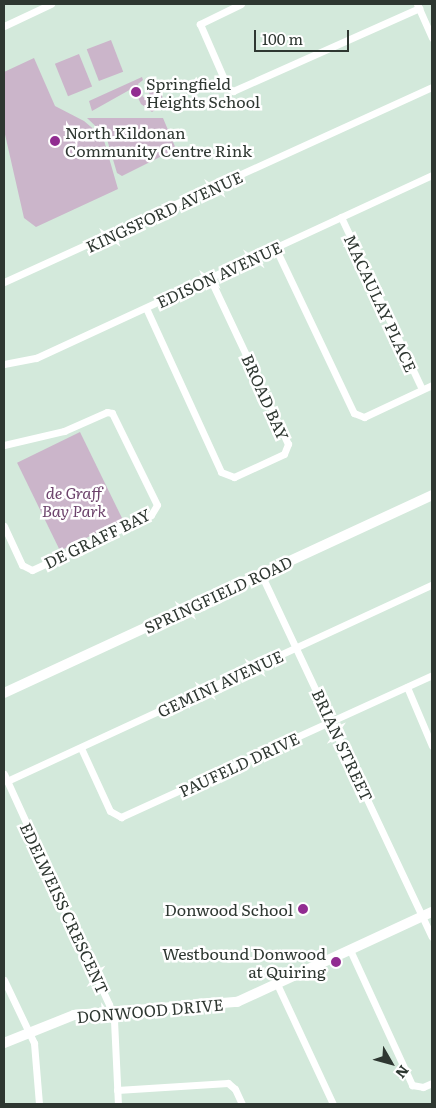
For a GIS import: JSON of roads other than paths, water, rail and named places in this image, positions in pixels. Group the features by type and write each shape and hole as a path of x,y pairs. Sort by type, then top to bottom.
{"street":[{"path":"28,4 32,12"},
{"path":"4,26 51,4"},
{"path":"241,4 200,24 228,88 233,91 418,6 432,38"},
{"name":"KINGSFORD AVENUE","path":"4,282 432,87"},
{"name":"EDISON AVENUE","path":"4,364 36,358 432,175"},
{"name":"MACAULAY PLACE","path":"341,217 422,389"},
{"path":"275,247 354,413 364,417 432,385"},
{"name":"BROAD BAY","path":"146,308 221,472 234,477 284,454 288,444 210,278"},
{"name":"DE GRAFF BAY","path":"4,445 64,431 107,412 112,413 157,506 151,515 32,570 22,565 4,526"},
{"name":"SPRINGFIELD ROAD","path":"4,693 432,495"},
{"name":"BRIAN STREET","path":"261,574 428,914 432,937"},
{"name":"GEMINI AVENUE","path":"5,777 81,748 432,585"},
{"name":"PAUFELD DRIVE","path":"81,748 112,814 121,817 432,675"},
{"path":"407,687 432,746"},
{"name":"EDELWEISS CRESCENT","path":"5,777 112,1012 118,1104"},
{"name":"DONWOOD DRIVE","path":"4,1043 74,1015 227,1004 277,984 428,914"},
{"path":"350,950 412,1085 423,1087 432,1083"},
{"path":"4,980 34,1043 38,1104"},
{"path":"277,984 333,1104"},
{"path":"117,1090 228,1083 236,1089 242,1104"}],"place":[{"name":"Springfield Heights School","path":"136,92"},
{"name":"North Kildonan Community Centre Rink","path":"55,141"},
{"name":"Donwood School","path":"303,909"},
{"name":"Westbound Donwood at Quiring","path":"336,962"}],"park label":[{"name":"de Graff Bay Park","path":"74,501"}]}
